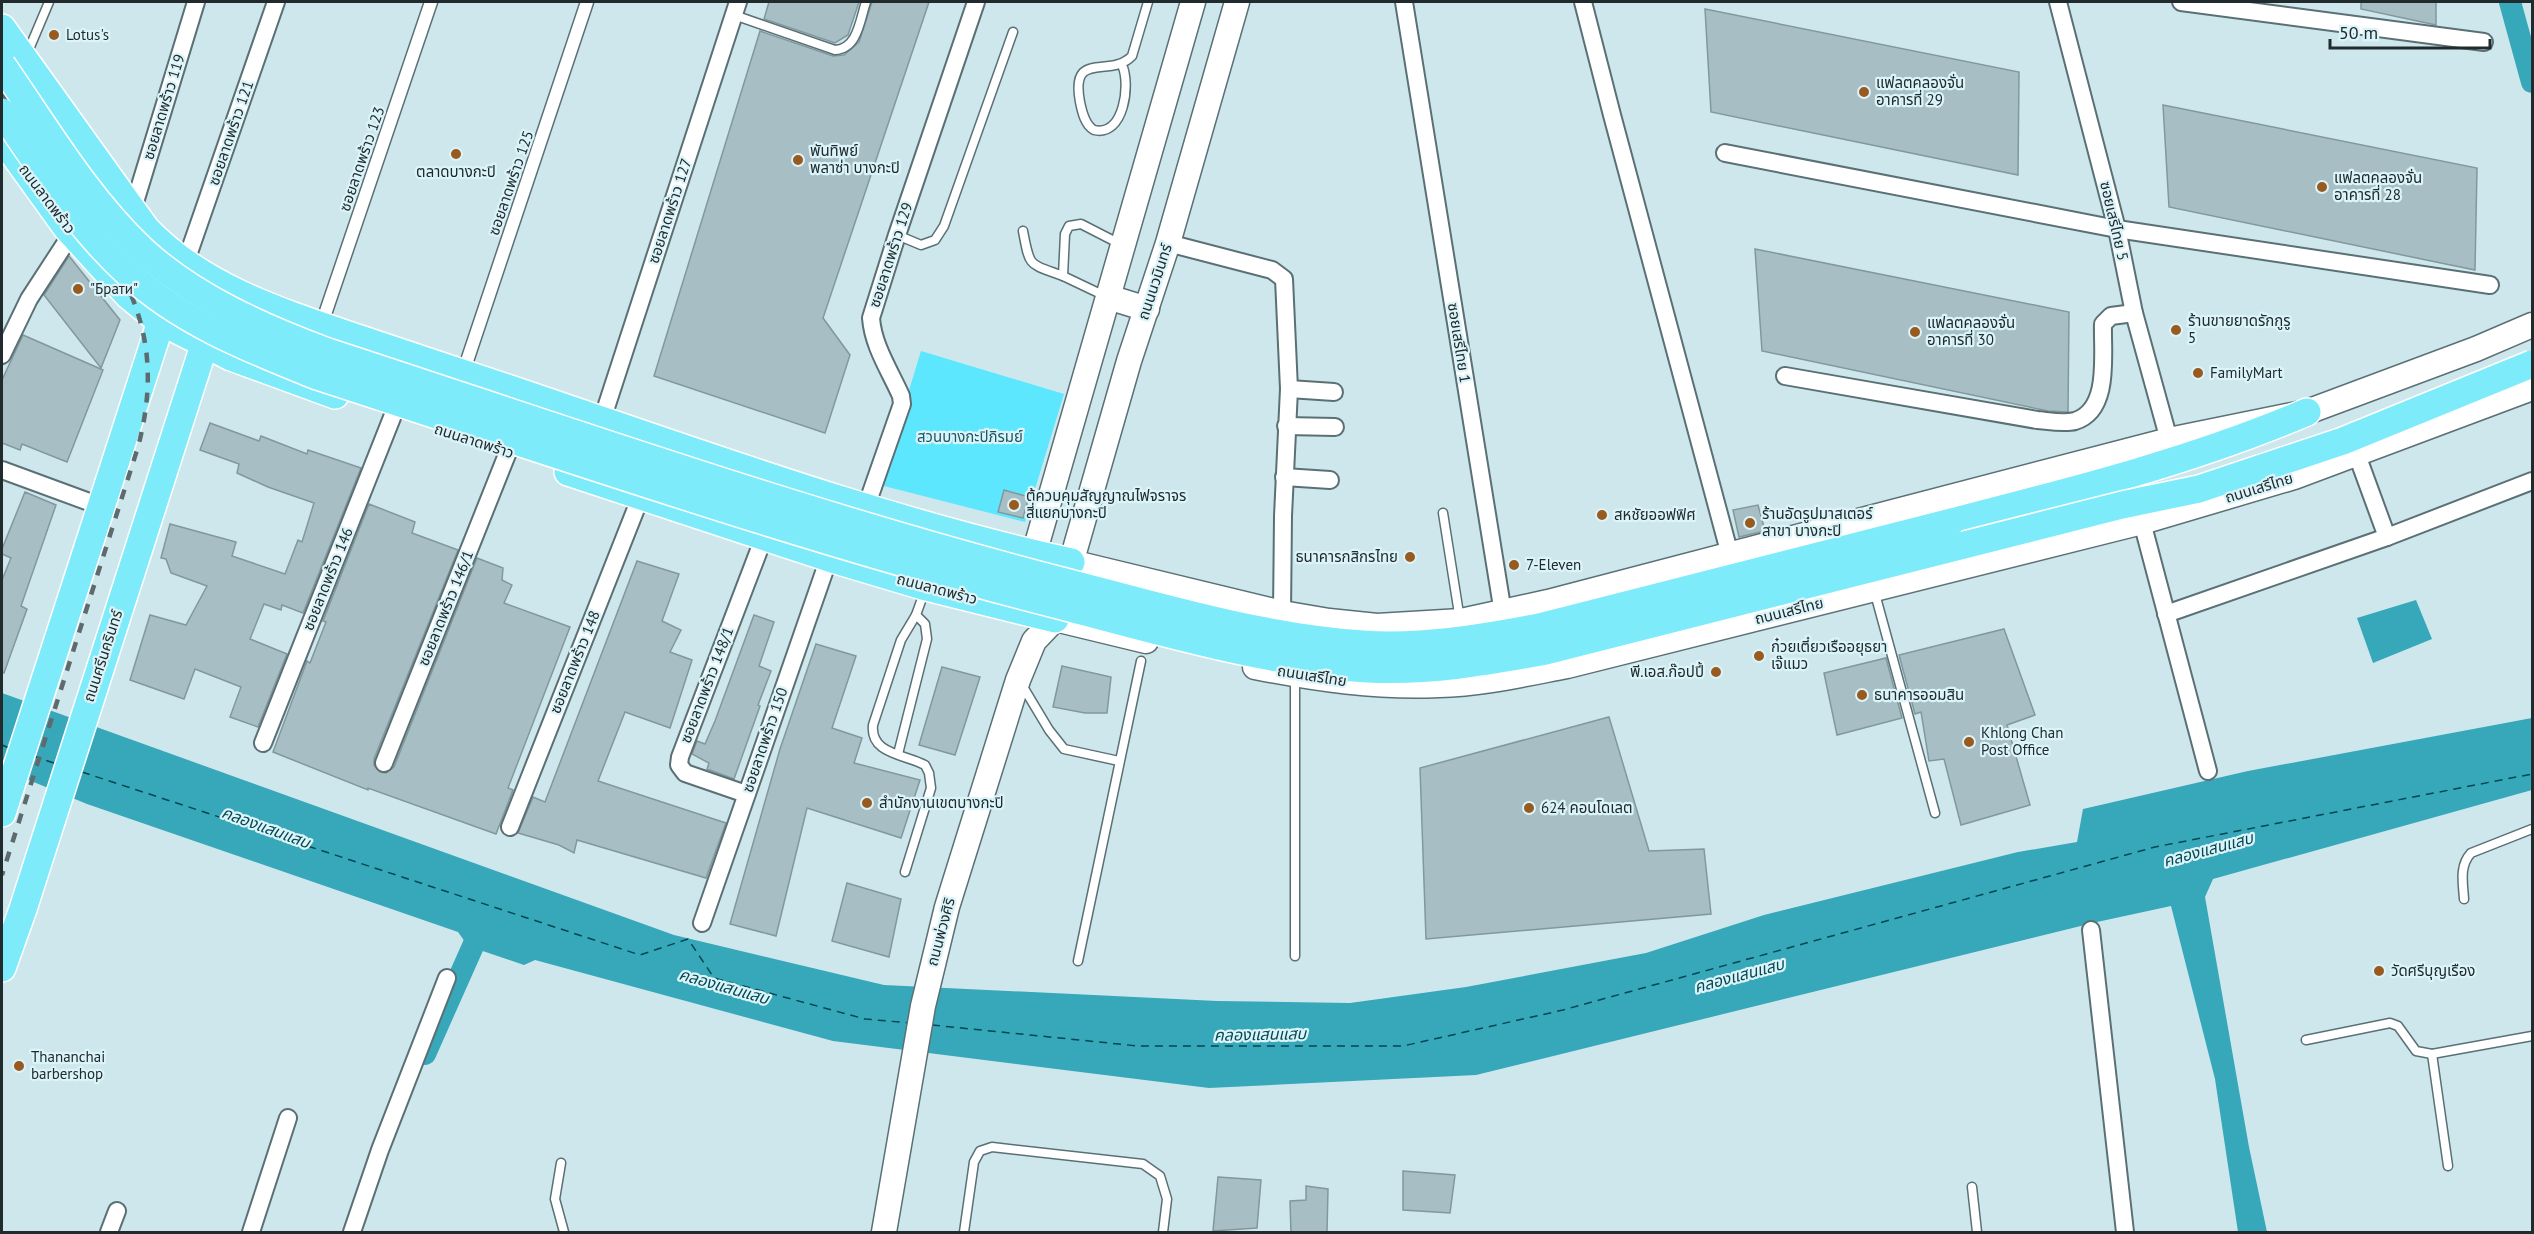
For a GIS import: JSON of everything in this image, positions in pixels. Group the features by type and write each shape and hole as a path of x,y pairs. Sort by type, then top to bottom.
{"main road":[{"path":"1034,641 1028,612 1034,554 1124,246 1189,2"},
{"name":"ถนนนวมินทร์","path":"1071,562 1130,361 1168,243 1237,2"},
{"path":"2,28 13,63 84,182 121,229 144,251 195,289 288,337 900,538 1172,609 1313,638 1364,644 1425,645 1483,638 1539,627 2145,471 2255,434 2307,412 2476,349 2532,325"},
{"path":"13,63 132,212 163,247 185,264 224,288 321,326 866,507 1034,554 1282,613 1329,621 1377,626 1461,621 1503,613 2169,441 2307,412"},
{"path":"2,112 81,223 129,274 180,312 246,347 317,376 894,561 1170,634 1290,659 1367,669 1427,669 1485,663 1546,651 2110,508 2199,489 2343,441 2532,364"},
{"name":"ถนนลาดพร้าว","path":"2,138 72,233 128,295 160,321 204,344 293,382 829,558 926,587 1028,612"},
{"path":"2,813 160,321 185,264"},
{"name":"ถนนศรีนครินทร์","path":"2,968 224,288"},
{"path":"1108,297 1147,309"},
{"name":"ถนนเสรีไทย","path":"1028,612 1295,675 1404,686 1440,686 1479,682 1567,666 2142,522 2294,477 2532,388"},
{"name":"ถนนพ่วงศิริ","path":"885,1233 927,985 947,907 1018,680 1034,641 1055,620 1071,562"}],"street":[{"name":"ซอยลาดพร้าว 119","path":"132,212 196,2"},
{"name":"ซอยลาดพร้าว 121","path":"185,264 276,2"},
{"name":"ซอยลาดพร้าว 123","path":"321,326 431,2"},
{"name":"ซอยลาดพร้าว 125","path":"463,373 587,2"},
{"name":"ซอยลาดพร้าว 129","path":"866,507 902,404 901,396 872,331 872,318 897,235 976,2"},
{"name":"ซอยเสรีไทย 1","path":"1404,2 1503,613"},
{"path":"1583,2 1730,555"},
{"name":"ซอยเสรีไทย 5","path":"2058,2 2117,228 2134,313 2169,441"},
{"path":"2181,2 2484,42"},
{"name":"ซอยลาดพร้าว 127","path":"602,420 736,8"},
{"path":"1725,153 2117,228 2490,285"},
{"path":"2,355 29,299 72,233"},
{"path":"1168,243 1272,270 1282,275 1285,286 1289,389 1284,477 1282,613"},
{"path":"1785,376 2037,420 2069,422 2077,420 2091,410 2101,393 2103,324 2106,318 2134,313"},
{"path":"1289,389 1334,392"},
{"name":"ซอยลาดพร้าว 146","path":"263,743 393,415"},
{"path":"1286,426 1335,427"},
{"name":"ซอยลาดพร้าว 146/1","path":"384,763 508,452"},
{"path":"2357,455 2387,537"},
{"path":"2,470 100,506"},
{"path":"1284,477 1330,480"},
{"path":"2166,614 2387,537 2532,481"},
{"name":"ซอยลาดพร้าว 148","path":"510,827 641,496"},
{"path":"2142,522 2208,771"},
{"name":"ซอยลาดพร้าว 148/1","path":"746,794 686,773 679,765 680,757 765,537"},
{"name":"ซอยลาดพร้าว 150","path":"702,923 829,558"},
{"path":"2091,930 2125,1233"},
{"path":"352,1233 380,1150 447,978"},
{"path":"251,1233 288,1118"},
{"path":"109,1233 117,1210"}],"lane":[{"path":"13,63 49,2"},
{"path":"736,8 835,50 842,50 852,42 866,2"},
{"path":"1122,65 1127,86 1123,105 1109,127 1102,131 1094,130 1087,123 1079,100 1080,78 1087,69 1093,66 1110,68 1122,65 1132,56 1148,2"},
{"path":"897,235 921,245 934,240 944,226 1013,32"},
{"path":"1063,276 1065,234 1069,226 1081,224 1124,246"},
{"path":"1023,231 1028,259 1032,264 1108,297"},
{"path":"1443,513 1461,621"},
{"path":"905,872 931,788 929,773 925,765 876,744 872,736 873,725 901,640 916,615 926,587"},
{"path":"1874,590 1935,813"},
{"path":"898,754 927,639 925,624 916,615"},
{"path":"1078,961 1141,661"},
{"path":"1295,675 1295,956"},
{"path":"1018,680 1049,730 1064,749 1119,761"},
{"path":"2464,899 2463,869 2465,860 2471,853 2532,829"},
{"path":"2306,1040 2390,1023 2398,1026 2416,1051 2432,1054 2532,1036"},
{"path":"2432,1054 2448,1166"},
{"path":"964,1233 974,1162 981,1151 992,1147 1143,1164 1160,1176 1167,1200 1163,1233"},
{"path":"561,1162 555,1199 564,1233"},
{"path":"1972,1187 1977,1233"}],"green space":[{"name":"สวนบางกะปิภิรมย์","path":"921,351 1064,394 1025,522 880,485"}],"water":[{"path":"2416,600 2432,639 2373,663 2357,618"},
{"name":"คลองแสนแสบ","path":"2,693 674,935 884,985 1217,1001 1350,1003 1466,987 1646,953 1764,915 2018,852 2077,842 2083,809 2248,771 2532,718 2532,790 2213,879 2205,897 2249,1147 2267,1232 2238,1232 2215,1079 2171,906 2097,922 1476,1075 1209,1088 833,1041 535,960 524,965 468,946 458,932 87,804 2,769"}],"building":[{"path":"769,2 859,2 848,35 835,43 764,19"},
{"name":"พันทิพย์ พลาซ่า บางกะปิ","path":"872,2 929,2 823,318 850,355 825,433 654,376 760,31 833,56 844,55 859,42"},
{"path":"2361,2 2436,2 2436,25 2361,9"},
{"name":"แฟลตคลองจั่น อาคารที่ 29","path":"1705,9 2019,72 2018,175 1711,112"},
{"name":"แฟลตคลองจั่น อาคารที่ 28","path":"2163,105 2477,168 2475,270 2169,207"},
{"name":"แฟลตคลองจั่น อาคารที่ 30","path":"1755,249 2069,312 2068,412 2048,411 1762,351"},
{"path":"69,256 120,320 101,368 44,295"},
{"path":"23,335 103,370 67,462 22,444 20,450 2,443 2,380"},
{"path":"210,423 259,441 261,436 307,454 308,450 361,468 303,613 282,605 281,610 264,604 250,639 287,654 258,727 230,717 241,687 195,669 184,699 130,680 150,615 186,625 207,586 171,573 166,559 161,558 170,524 236,542 232,556 285,574 298,540 302,542 314,503 237,473 239,464 200,450"},
{"name":"ตู้ควบคุมสัญญาณไฟจราจร สี่แยกบางกะปิ","path":"1004,490 1029,497 1023,518 998,512"},
{"path":"25,492 56,505 21,606 27,609 4,673 2,672 2,580 11,558 2,554 2,549"},
{"path":"369,504 415,522 412,533 458,550 374,759 374,765 380,772 386,773 394,767 477,558 503,568 502,580 512,585 504,603 570,627 508,788 513,790 496,834 368,788 368,790 273,752 307,661 310,663 326,622 323,621"},
{"name":"ร้านอัดรูปมาสเตอร์ สาขา บางกะปิ","path":"1758,505 1765,531 1739,537 1733,510"},
{"path":"637,561 679,574 662,621 681,630 670,652 692,660 670,728 625,712 598,781 726,823 706,878 577,840 574,853 559,845 518,833 533,797 545,802"},
{"path":"754,615 774,622 759,666 771,671 734,779 707,769 709,763 692,754 697,741 705,744"},
{"name":"Khlong Chan Post Office","path":"2004,629 2035,715 2007,725 2030,805 1961,825 1944,759 1929,761 1921,712 1915,714 1899,655"},
{"path":"816,644 856,656 832,728 862,738 854,763 920,780 901,838 807,808 776,936 730,924 780,749"},
{"name":"ธนาคารออมสิน","path":"1886,658 1902,718 1837,735 1824,673"},
{"path":"1062,666 1111,677 1107,713 1085,713 1053,707"},
{"path":"942,667 980,677 955,755 919,745"},
{"name":"624 คอนโดเลต","path":"1609,717 1649,851 1704,849 1711,914 1426,939 1420,768"},
{"path":"847,883 901,899 889,957 832,941"},
{"path":"1403,1171 1455,1175 1450,1213 1403,1210"},
{"path":"1218,1177 1261,1180 1257,1228 1213,1231"},
{"path":"1306,1186 1328,1189 1327,1233 1291,1233 1290,1201 1306,1200"}],"waterway":[{"path":"2510,2 2532,82"},
{"path":"425,1054 485,919"}],"ferry route":[{"path":"2,745 9,748"},
{"path":"33,756 57,764"},
{"path":"82,772 640,955 688,939 714,978 865,1019 910,1023"},
{"path":"932,1025 1138,1046 1403,1046 1563,1010 2155,847 2532,774"}],"railway":[{"path":"2,93 111,254 138,313 145,343 148,375 146,409 138,447 2,875"}],"place":[{"name":"Lotus's","path":"54,35"},
{"name":"แฟลตคลองจั่น อาคารที่ 29","path":"1864,92"},
{"name":"ตลาดบางกะปิ","path":"456,154"},
{"name":"พันทิพย์ พลาซ่า บางกะปิ","path":"798,160"},
{"name":"แฟลตคลองจั่น อาคารที่ 28","path":"2322,187"},
{"name":"\"Брати\"","path":"78,289"},
{"name":"ร้านขายยาดรักกูรู 5","path":"2176,330"},
{"name":"แฟลตคลองจั่น อาคารที่ 30","path":"1915,332"},
{"name":"FamilyMart","path":"2198,373"},
{"name":"ตู้ควบคุมสัญญาณไฟจราจร สี่แยกบางกะปิ","path":"1014,505"},
{"name":"สหชัยออฟฟิศ","path":"1602,515"},
{"name":"ร้านอัดรูปมาสเตอร์ สาขา บางกะปิ","path":"1750,523"},
{"name":"ธนาคารกสิกรไทย","path":"1410,557"},
{"name":"7-Eleven","path":"1514,565"},
{"name":"ก๋วยเตี๋ยวเรืออยุธยา เจ๊แมว","path":"1759,656"},
{"name":"พี.เอส.ก๊อปปี้","path":"1716,672"},
{"name":"ธนาคารออมสิน","path":"1862,695"},
{"name":"Khlong Chan Post Office","path":"1969,742"},
{"name":"สำนักงานเขตบางกะปิ","path":"867,803"},
{"name":"624 คอนโดเลต","path":"1529,808"},
{"name":"วัดศรีบุญเรือง","path":"2379,971"},
{"name":"Thananchai barbershop","path":"19,1066"}]}
